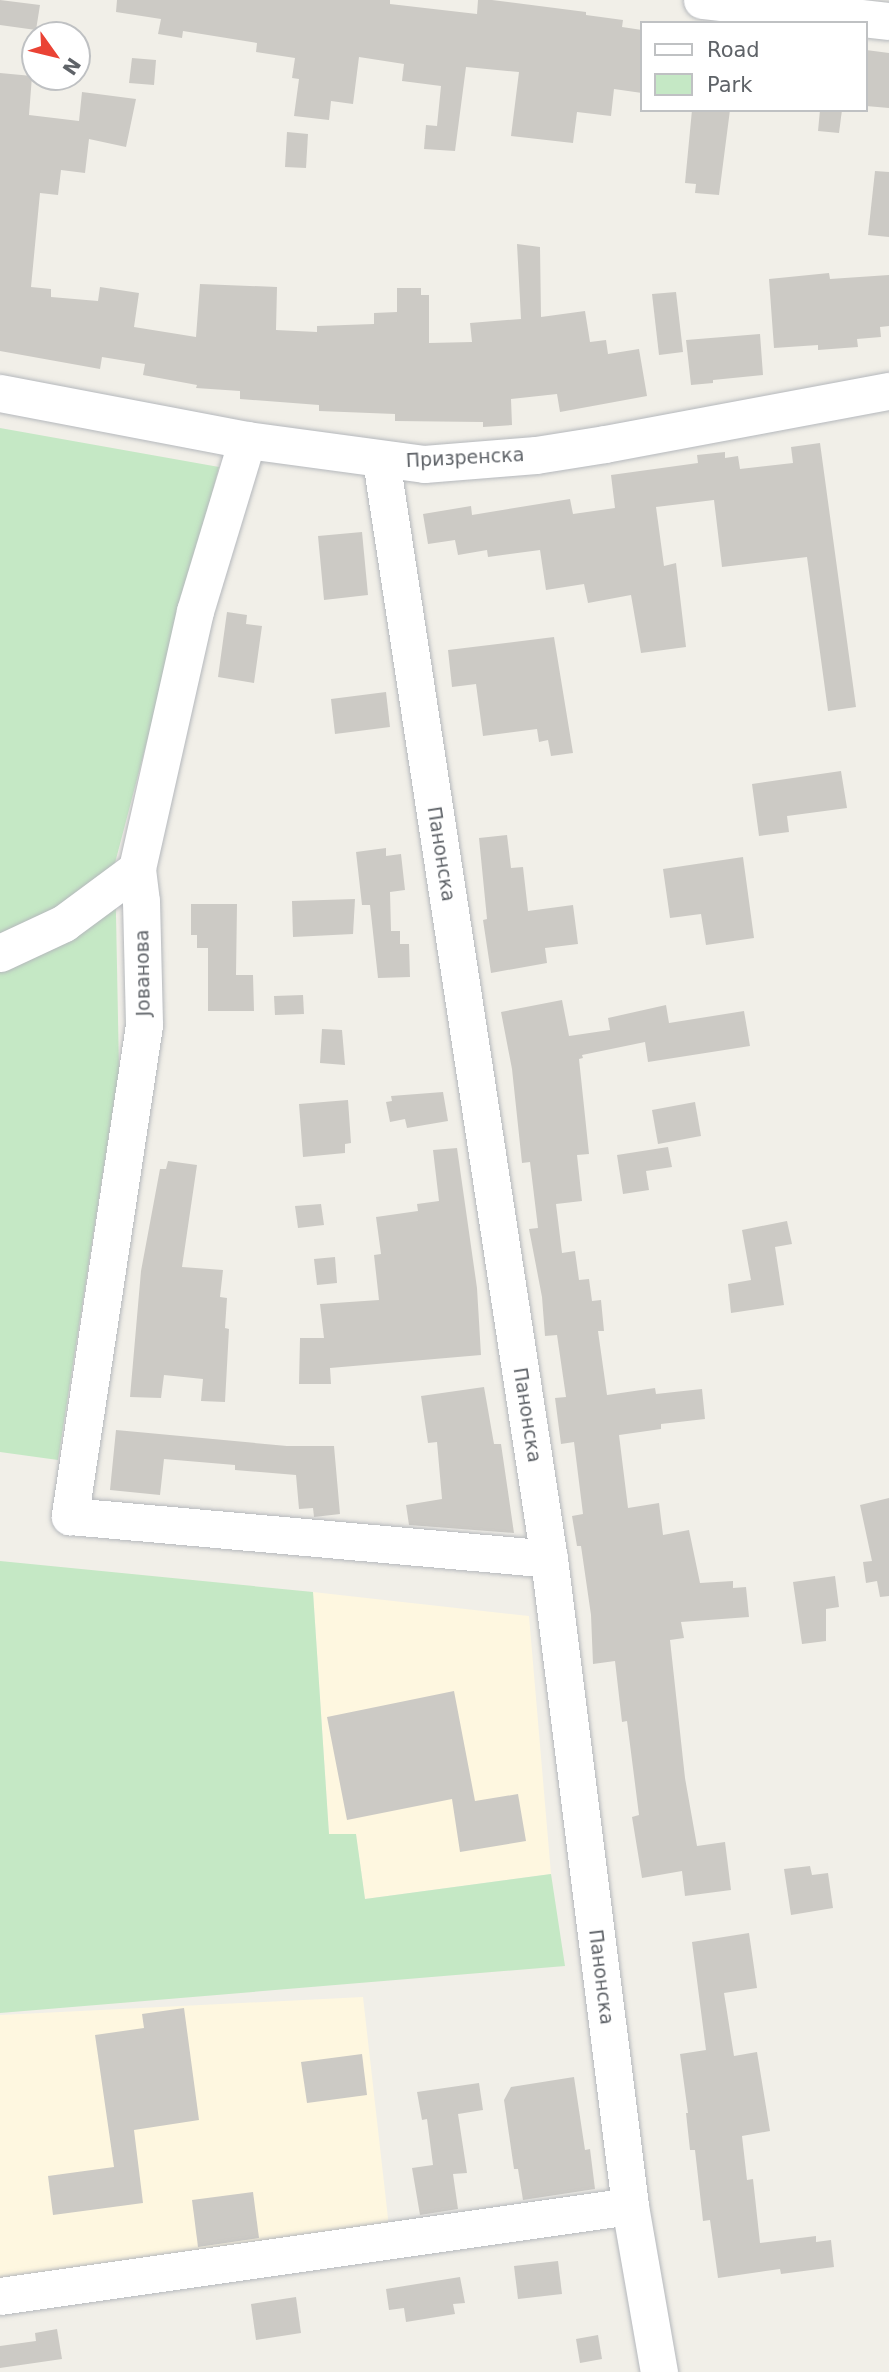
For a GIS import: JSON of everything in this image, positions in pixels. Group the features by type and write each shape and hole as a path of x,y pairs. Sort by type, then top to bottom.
{"street":[{"path":"702,0 889,21"},
{"name":"Призренска","path":"0,393 247,440 424,464 536,455 889,391"},
{"name":"Јованова","path":"247,440 195,611 137,869 141,901 144,1025 70,1516 549,1559"},
{"name":"Панонска","path":"381,460 549,1559 630,2206 659,2372"},
{"path":"0,953 64,923 137,869"},
{"path":"0,2296 630,2206"}],"shaded area":[{"path":"313,1592 529,1616 551,1874 365,1899 356,1835 329,1835"},
{"path":"363,1997 389,2227 0,2281 0,2015"}],"green space":[{"path":"0,428 219,467 115,863 119,1069 58,1460 0,1452"},
{"path":"0,1561 313,1592 329,1834 356,1834 365,1899 551,1874 565,1966 0,2013"}],"building":[{"path":"0,0 40,5 37,21 21,21 21,28 0,25"},
{"path":"117,0 390,0 390,4 477,14 478,0 492,0 586,12 586,15 623,20 622,27 640,30 640,93 614,89 611,116 577,112 573,143 511,136 519,72 466,67 455,151 424,149 426,125 437,126 441,86 402,81 404,64 359,57 353,104 331,101 329,120 294,116 299,79 292,78 295,58 256,52 257,43 183,31 182,38 158,34 161,19 116,12"},
{"path":"868,50 889,53 889,108 868,106"},
{"path":"132,58 156,60 154,85 129,83"},
{"path":"0,73 21,75 21,91 31,91 29,115 79,121 82,92 136,99 126,147 89,139 85,173 61,170 58,195 40,193 31,287 51,289 51,297 98,301 100,287 139,293 134,327 196,337 200,284 277,287 276,330 317,332 317,326 374,324 374,313 397,312 397,288 421,288 421,295 429,295 429,343 472,342 470,323 521,319 517,244 540,247 541,317 585,311 590,342 606,340 608,354 639,349 647,396 560,412 557,394 511,399 512,425 483,427 483,422 395,421 395,414 319,411 319,405 240,399 240,391 196,388 197,385 143,375 145,364 102,357 100,369 0,351"},
{"path":"692,112 730,112 719,195 695,193 696,184 685,183"},
{"path":"820,112 842,112 839,133 818,131"},
{"path":"287,132 308,134 306,168 285,167"},
{"path":"875,171 889,172 889,237 868,235"},
{"path":"829,273 830,279 889,275 889,326 880,327 881,337 857,339 858,347 818,350 818,345 774,348 769,279"},
{"path":"676,292 683,352 659,355 652,294"},
{"path":"760,334 763,375 691,385 686,340"},
{"path":"820,443 856,707 828,711 807,557 722,567 714,500 656,507 664,566 676,563 686,647 641,653 631,595 588,603 584,584 546,590 540,550 488,557 487,550 458,555 455,540 428,544 423,514 471,506 472,515 570,499 573,514 615,508 611,475 698,463 697,455 725,452 725,458 738,456 740,469 793,463 791,447"},
{"path":"362,532 368,595 324,600 318,536"},
{"path":"227,612 247,615 246,624 262,626 254,683 218,677"},
{"path":"554,637 573,753 551,756 548,740 539,742 537,729 483,736 476,684 452,687 448,650"},
{"path":"386,692 390,727 335,734 331,699"},
{"path":"841,771 847,808 787,816 789,832 759,836 752,784"},
{"path":"507,835 511,868 523,867 528,911 573,905 578,944 545,948 547,963 491,973 483,920 487,919 479,838"},
{"path":"386,848 386,856 401,854 405,890 390,892 391,931 400,931 400,944 409,944 410,977 378,978 370,905 362,905 356,852"},
{"path":"743,857 754,938 706,945 701,914 670,918 663,869"},
{"path":"355,899 353,934 293,937 292,901"},
{"path":"191,904 237,904 236,975 253,975 254,1011 208,1011 208,948 197,948 197,935 191,935"},
{"path":"303,995 304,1014 275,1015 274,996"},
{"path":"562,1000 569,1036 610,1030 608,1018 666,1005 669,1023 744,1011 750,1046 648,1062 645,1042 582,1055 583,1058 579,1059 589,1154 577,1155 582,1201 556,1204 562,1253 575,1251 579,1280 589,1279 592,1301 601,1300 604,1331 598,1331 607,1395 655,1388 656,1394 702,1389 705,1419 661,1424 661,1429 619,1435 628,1508 659,1503 663,1535 689,1530 700,1583 733,1581 733,1588 746,1587 749,1617 681,1622 684,1638 670,1640 685,1778 697,1846 725,1842 731,1890 685,1896 682,1871 642,1878 632,1817 639,1815 627,1721 622,1722 615,1661 593,1664 591,1615 581,1546 577,1546 572,1516 583,1514 574,1442 561,1444 555,1398 566,1397 557,1335 545,1336 542,1297 529,1229 538,1228 530,1162 522,1163 512,1069 501,1012"},
{"path":"322,1029 342,1030 345,1065 320,1063"},
{"path":"443,1092 448,1121 407,1128 405,1119 390,1122 386,1102 392,1101 391,1096"},
{"path":"348,1100 351,1143 345,1144 345,1153 303,1157 299,1104"},
{"path":"695,1102 701,1136 658,1144 652,1110"},
{"path":"668,1147 672,1167 646,1171 649,1190 623,1194 617,1155"},
{"path":"457,1148 477,1288 481,1355 330,1368 331,1384 299,1384 300,1338 324,1338 320,1304 379,1300 374,1255 381,1254 376,1217 418,1211 417,1204 439,1201 433,1150"},
{"path":"168,1161 197,1165 182,1267 223,1270 220,1297 227,1298 225,1328 229,1329 225,1402 201,1401 203,1379 164,1375 161,1398 130,1397 141,1271 160,1169 166,1169"},
{"path":"321,1204 324,1225 298,1228 295,1206"},
{"path":"787,1221 792,1244 775,1247 784,1305 731,1313 728,1284 751,1280 742,1230"},
{"path":"335,1257 337,1283 317,1285 314,1259"},
{"path":"484,1387 494,1444 501,1444 514,1533 409,1525 406,1505 442,1499 437,1442 428,1443 421,1396"},
{"path":"116,1430 287,1446 334,1446 340,1514 314,1517 313,1508 299,1509 296,1475 235,1470 235,1465 164,1459 160,1495 110,1490"},
{"path":"889,1498 889,1596 880,1597 877,1581 866,1583 863,1562 872,1561 860,1505"},
{"path":"835,1576 839,1607 826,1609 826,1641 802,1644 793,1582"},
{"path":"454,1691 475,1801 518,1794 526,1841 460,1852 452,1799 347,1820 327,1717"},
{"path":"810,1866 812,1875 828,1873 833,1908 791,1915 784,1869"},
{"path":"749,1933 757,1988 724,1993 734,2056 757,2052 770,2131 742,2136 747,2180 753,2179 760,2243 816,2236 816,2242 831,2240 834,2267 781,2274 780,2269 718,2278 710,2220 703,2221 695,2150 690,2150 680,2054 706,2050 692,1942"},
{"path":"184,2008 199,2120 134,2130 143,2203 53,2215 48,2176 114,2167 95,2035 144,2028 142,2014"},
{"path":"362,2054 367,2095 307,2103 301,2062"},
{"path":"574,2077 585,2150 590,2149 595,2189 523,2200 518,2169 514,2169 504,2100 511,2087"},
{"path":"479,2083 483,2110 458,2114 467,2173 453,2174 458,2209 420,2215 412,2168 433,2165 427,2119 422,2120 417,2092"},
{"path":"253,2192 259,2238 198,2247 192,2200"},
{"path":"558,2261 562,2294 518,2299 514,2266"},
{"path":"460,2277 465,2303 453,2304 455,2314 406,2322 404,2308 389,2310 386,2289"},
{"path":"296,2297 301,2333 256,2340 251,2304"},
{"path":"57,2329 62,2359 0,2368 0,2346 36,2341 35,2333"},
{"path":"598,2335 602,2359 580,2363 576,2339"}]}
